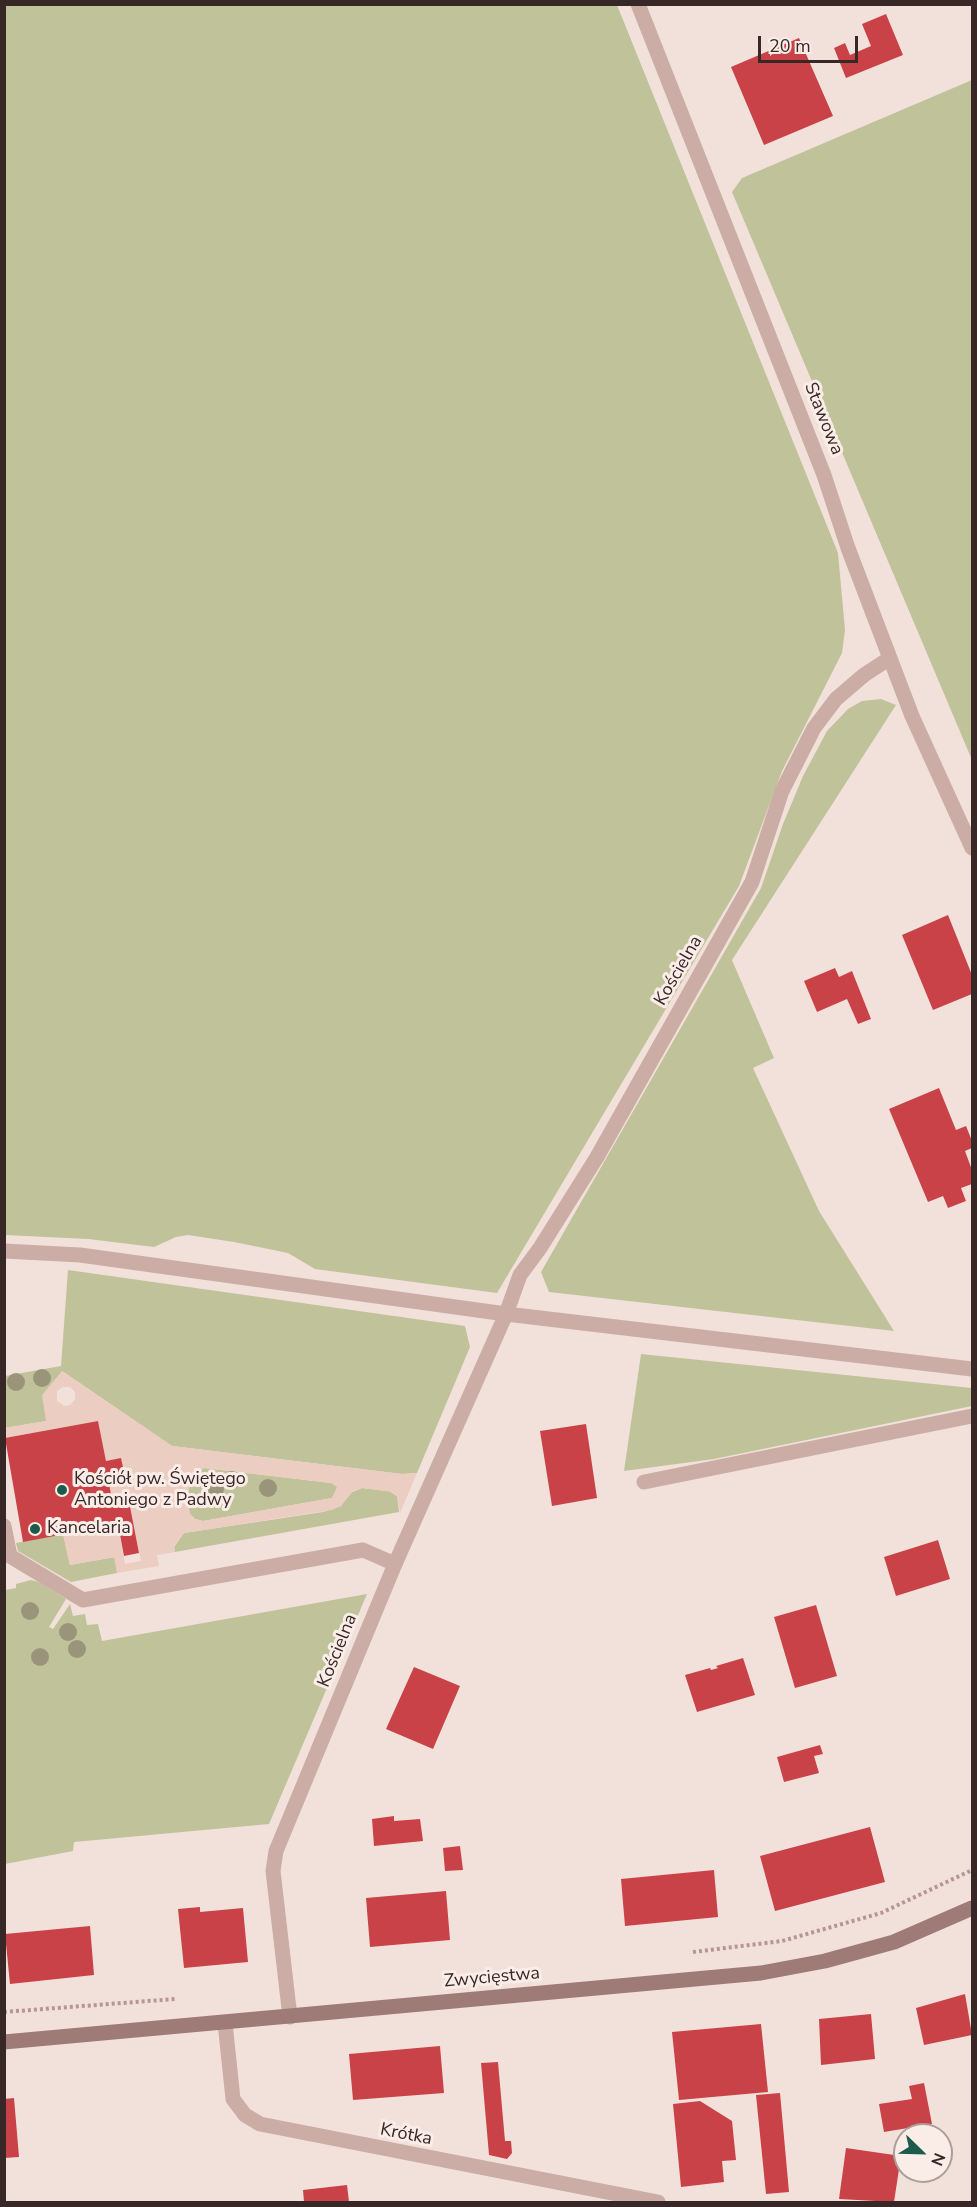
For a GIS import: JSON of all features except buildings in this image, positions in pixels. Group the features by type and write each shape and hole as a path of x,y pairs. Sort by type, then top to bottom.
{"main road":[{"name":"Zwycięstwa","path":"4,2042 760,1973 825,1961 894,1942 972,1908"}],"street":[{"name":"Stawowa","path":"638,4 824,475 912,716 972,848"},
{"name":"Kościelna","path":"290,2017 285,1990 273,1860 395,1564 506,1314 522,1270 540,1248 582,1182 752,882 782,791 814,728 836,699 864,675 890,658"},
{"path":"4,1251 80,1255 187,1268 506,1314 972,1370"},
{"path":"644,1482 972,1416"},
{"path":"4,1526 10,1556 83,1600 363,1550 395,1564"},
{"name":"Krótka","path":"225,2023 231,2095 245,2115 255,2122 275,2128 658,2202"}],"path":[{"path":"687,1952 782,1941 881,1913 972,1870"},
{"path":"4,2012 180,1998"}],"green space":[{"path":"5,5 617,5 838,553 845,630 842,653 782,771 739,886 497,1293 315,1269 288,1253 188,1235 176,1237 154,1247 88,1239 5,1235"},
{"path":"972,80 972,760 732,192 742,178"},
{"path":"881,699 896,705 732,960 774,1058 753,1068 819,1211 894,1331 549,1292 541,1272 761,888 783,824 803,776 827,731 848,709 862,701"},
{"path":"68,1270 465,1326 470,1347 417,1473 402,1474 172,1446 62,1371 46,1421 5,1428 5,1376 61,1366"},
{"path":"641,1354 972,1388 972,1406 714,1459 624,1471"},
{"path":"204,1468 331,1483 338,1487 332,1498 203,1521 195,1519 190,1514 187,1499 191,1478"},
{"path":"362,1488 389,1491 397,1496 399,1512 175,1552 174,1547 184,1533 323,1512 341,1506 350,1493"},
{"path":"63,1534 70,1565 115,1557 117,1573 71,1582 18,1551 16,1543"},
{"path":"31,1580 39,1582 66,1599 49,1627 53,1629 70,1604 73,1616 85,1614 87,1625 98,1624 102,1641 367,1594 269,1824 74,1842 73,1851 5,1864 5,1590 16,1588 16,1584"}],"shaded area":[{"path":"62,1371 172,1446 402,1474 417,1473 400,1513 397,1496 392,1492 362,1488 353,1491 341,1506 332,1510 184,1533 174,1546 175,1552 157,1555 159,1566 117,1573 114,1557 70,1565 63,1534 118,1524 125,1564 141,1561 128,1496 112,1499 109,1484 126,1481 121,1459 106,1461 98,1421 5,1438 4,1428 46,1421 42,1395","holes":["63,1387 70,1387 75,1392 75,1399 70,1405 65,1406 57,1401 57,1391","204,1468 331,1483 337,1487 332,1498 203,1521 195,1519 190,1514 187,1499 191,1478"]}],"place":[{"name":"Kościół pw. Świętego Antoniego z Padwy","path":"62,1490"},
{"name":"Kancelaria","path":"35,1529"}]}
